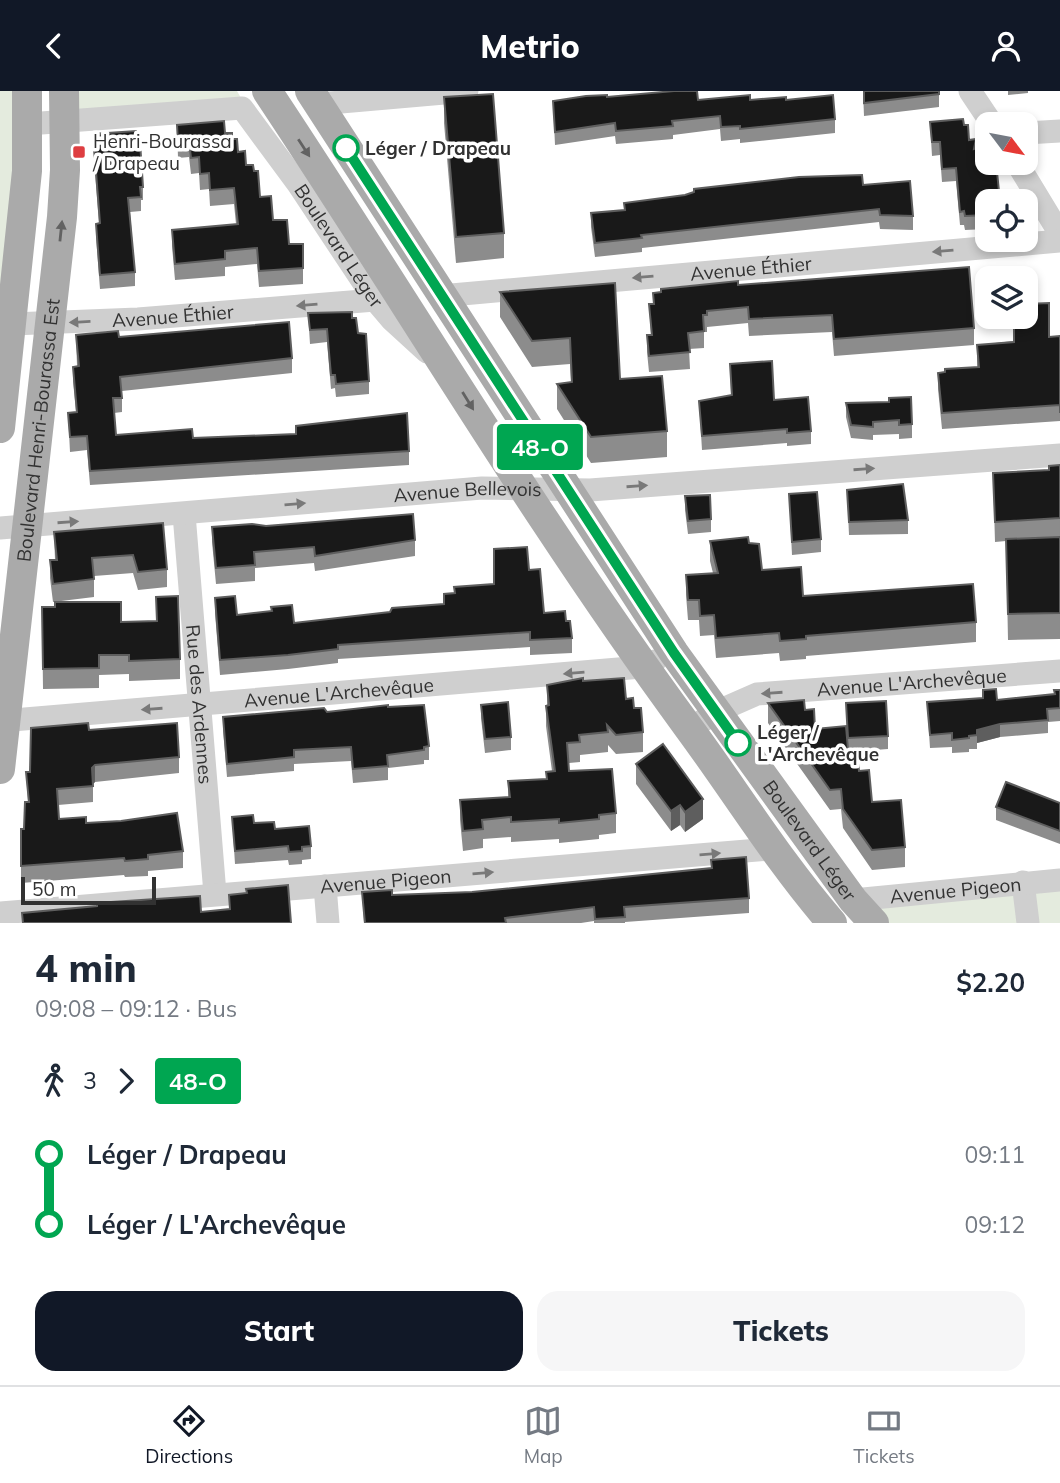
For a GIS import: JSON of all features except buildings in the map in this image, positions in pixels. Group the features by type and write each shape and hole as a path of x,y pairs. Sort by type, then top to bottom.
{"main road":[{"name":"Boulevard Henri-Bourassa Est","path":"0,428 27,171 26,91"},
{"name":"Boulevard Henri-Bourassa Est","path":"0,769 13,526 50,323 63,205 64,91"},
{"name":"Boulevard Léger","path":"267,91 524,491 642,667 690,729 771,849 832,923"},
{"name":"Boulevard Léger","path":"314,98 674,653 853,899 874,923"}],"street":[{"path":"314,98 467,91"},
{"path":"970,91 984,112"},
{"name":"Boulevard Léger","path":"65,123 242,108 298,184 375,300 392,320 450,373"},
{"path":"28,124 65,123"},
{"path":"1038,132 1060,131"},
{"path":"1024,175 1060,234"},
{"name":"Avenue Éthier","path":"440,296 1060,241"},
{"name":"Avenue Éthier","path":"12,324 375,300"},
{"name":"Avenue Bellevois","path":"13,526 482,488 569,491 1060,454"},
{"name":"Rue des Ardennes","path":"184,514 215,894"},
{"name":"Avenue L'Archevêque","path":"2,721 642,667 674,653"},
{"name":"Avenue L'Archevêque","path":"690,729 716,712 757,694 1060,671"},
{"name":"Avenue Pigeon","path":"0,913 771,849"},
{"name":"Avenue Pigeon","path":"853,899 1060,880"},
{"path":"1023,882 1028,923"},
{"path":"325,886 328,923"}],"shaded area":[{"path":"0,91 14,91 15,120 11,206 0,319"},
{"path":"68,91 237,91 241,98 69,117"},
{"path":"1060,881 1060,923 874,923 878,899"}],"bus line":[{"name":"48-O","path":"346,148 674,653 738,743"}],"place":[{"name":"Léger / Drapeau","path":"346,148"},
{"name":"Henri-Bourassa / Drapeau","path":"79,152"},
{"name":"Léger / L'Archevêque","path":"738,743"}]}
